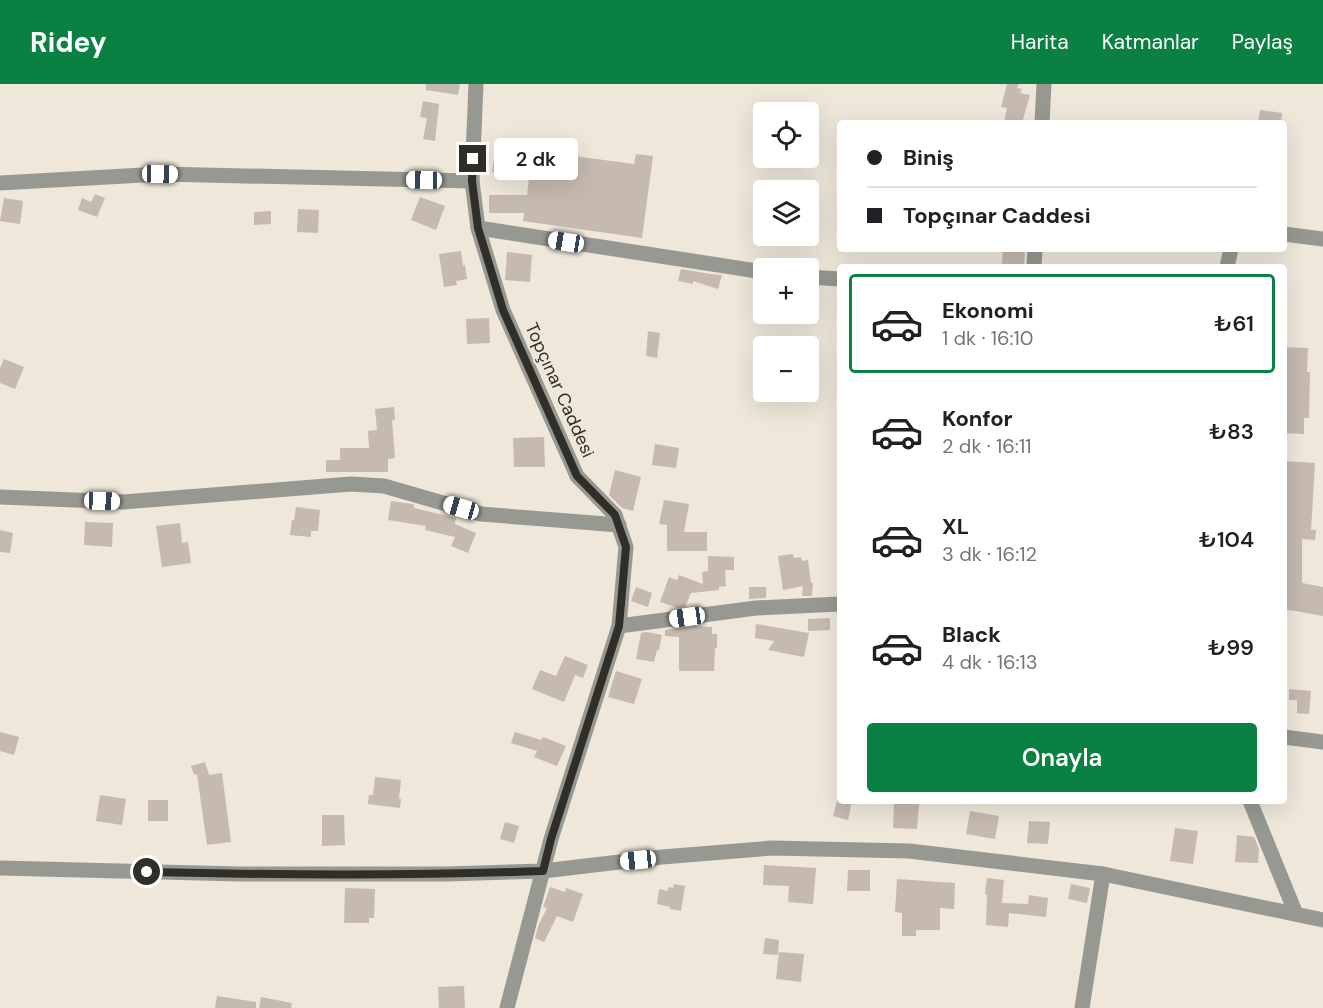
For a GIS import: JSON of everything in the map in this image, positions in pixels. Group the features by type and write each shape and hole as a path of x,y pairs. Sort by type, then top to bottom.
{"street":[{"name":"Topçınar Caddesi","path":"476,84 472,181 478,228 503,310 577,476 615,515 626,547 619,626 551,839 507,1008"},
{"path":"1042,120 1044,84"},
{"path":"0,183 160,174 472,181"},
{"path":"478,228 753,270"},
{"path":"1287,234 1323,239"},
{"path":"819,278 837,279"},
{"path":"0,498 123,502 351,484 384,486 481,514 619,525"},
{"path":"619,626 756,608 837,604"},
{"path":"1287,737 1323,742"},
{"path":"1251,804 1296,915"},
{"path":"0,868 239,874 447,874 543,871 662,857 772,848 909,851 1103,874 1323,920"},
{"path":"1082,1008 1103,874"}],"building":[{"path":"426,84 460,84 458,95 426,90"},
{"path":"1007,84 1019,84 1017,88 1022,89 1020,93 1030,95 1023,120 1005,120 1007,108 1001,107"},
{"path":"423,101 439,104 435,141 423,139 427,118 420,117"},
{"path":"1260,110 1282,113 1281,120 1258,120"},
{"path":"497,139 522,141 521,149 634,164 636,154 653,156 642,238 523,221 524,213 489,213 489,195 527,195 529,177 492,172"},
{"path":"95,194 105,198 97,217 78,210 82,198 91,202"},
{"path":"420,197 445,206 436,230 411,220"},
{"path":"4,198 23,201 20,224 0,221"},
{"path":"298,209 319,210 318,233 297,232"},
{"path":"271,211 271,224 254,225 254,212"},
{"path":"461,251 467,279 456,281 457,285 444,287 439,254"},
{"path":"507,252 532,255 530,282 505,280"},
{"path":"1003,252 1025,252 1024,264 1002,263"},
{"path":"681,269 722,275 718,289 693,281 693,284 678,281"},
{"path":"489,318 490,343 467,344 466,319"},
{"path":"648,331 660,333 657,358 646,356"},
{"path":"1287,347 1308,348 1309,418 1304,418 1304,434 1287,433"},
{"path":"4,359 24,367 15,389 0,383 0,368"},
{"path":"394,407 395,420 392,420 395,458 388,459 388,472 326,472 326,460 340,460 340,448 369,448 368,431 377,430 375,409"},
{"path":"544,437 545,467 514,467 513,438"},
{"path":"655,444 679,448 676,468 652,465"},
{"path":"1287,461 1315,463 1311,530 1316,530 1315,540 1302,539 1302,583 1323,587 1323,616 1287,610"},
{"path":"615,470 641,477 633,511 622,508 609,495"},
{"path":"664,500 689,504 684,532 707,532 707,551 667,551 667,525 659,524"},
{"path":"391,501 412,504 414,508 456,518 455,524 476,533 468,553 451,546 455,537 425,530 426,526 388,520"},
{"path":"296,507 320,510 318,531 311,531 311,537 290,535"},
{"path":"85,522 113,523 112,547 84,545"},
{"path":"180,523 182,543 188,542 191,563 162,567 156,526"},
{"path":"0,530 13,533 10,553 0,552"},
{"path":"793,554 794,558 801,557 802,561 808,560 811,583 813,583 812,596 802,596 803,586 783,590 778,556"},
{"path":"708,556 734,557 734,570 725,570 726,586 719,587 719,590 691,593 685,607 678,608 660,602 669,577 677,580 679,575 703,584 702,572 708,571"},
{"path":"636,587 652,593 648,607 631,601"},
{"path":"749,587 766,587 766,598 749,599"},
{"path":"830,618 830,630 808,631 808,619"},
{"path":"756,624 809,633 804,657 768,650 774,641 755,638"},
{"path":"693,626 712,627 712,634 717,634 714,671 679,671 679,637 665,636 665,630"},
{"path":"641,633 662,635 654,662 636,659"},
{"path":"565,656 588,665 583,678 575,675 564,702 532,689 540,670 556,676"},
{"path":"616,671 642,679 634,704 608,697"},
{"path":"1289,689 1311,691 1309,714 1297,713 1297,700 1289,700"},
{"path":"0,732 19,737 14,755 0,751"},
{"path":"515,732 541,740 543,737 566,746 557,766 534,757 537,751 511,743"},
{"path":"205,762 209,775 222,773 231,842 207,845 197,774 194,775 191,766"},
{"path":"375,777 401,780 400,808 368,804 369,795 373,795"},
{"path":"100,795 126,799 122,825 96,821"},
{"path":"148,800 168,800 168,821 148,821"},
{"path":"837,801 837,804 851,804 848,820 833,816"},
{"path":"894,804 919,804 917,829 893,828"},
{"path":"970,811 999,816 995,839 966,834"},
{"path":"322,815 344,815 345,845 322,846"},
{"path":"1029,821 1050,822 1048,844 1027,843"},
{"path":"505,822 519,826 514,843 500,839"},
{"path":"1175,828 1198,831 1193,864 1170,861"},
{"path":"1237,835 1254,837 1259,849 1258,863 1235,862"},
{"path":"764,865 816,868 813,904 788,902 789,886 763,885"},
{"path":"848,870 870,870 870,891 847,891"},
{"path":"987,878 1004,880 1002,903 1028,904 1029,895 1048,898 1046,917 1009,913 1008,927 986,925"},
{"path":"897,879 955,883 954,909 940,908 940,930 916,930 916,936 902,936 902,913 895,912"},
{"path":"674,884 685,886 681,911 657,904 659,889 668,891 668,887 673,888"},
{"path":"1071,884 1090,888 1087,903 1068,899"},
{"path":"550,887 565,892 566,888 583,894 573,922 557,916 544,942 535,938 547,908 543,907"},
{"path":"345,888 375,889 374,918 369,918 369,923 344,923"},
{"path":"765,938 779,940 778,955 763,954"},
{"path":"779,952 804,954 801,982 776,979"},
{"path":"464,986 465,1008 439,1008 438,987"},
{"path":"217,996 256,1002 256,1008 215,1008"},
{"path":"261,997 292,1003 291,1008 259,1008"}],"route":[{"path":"147,872 447,874 543,871 551,839 619,626 626,547 615,515 577,476 503,310 478,228 472,181 473,159"}]}
